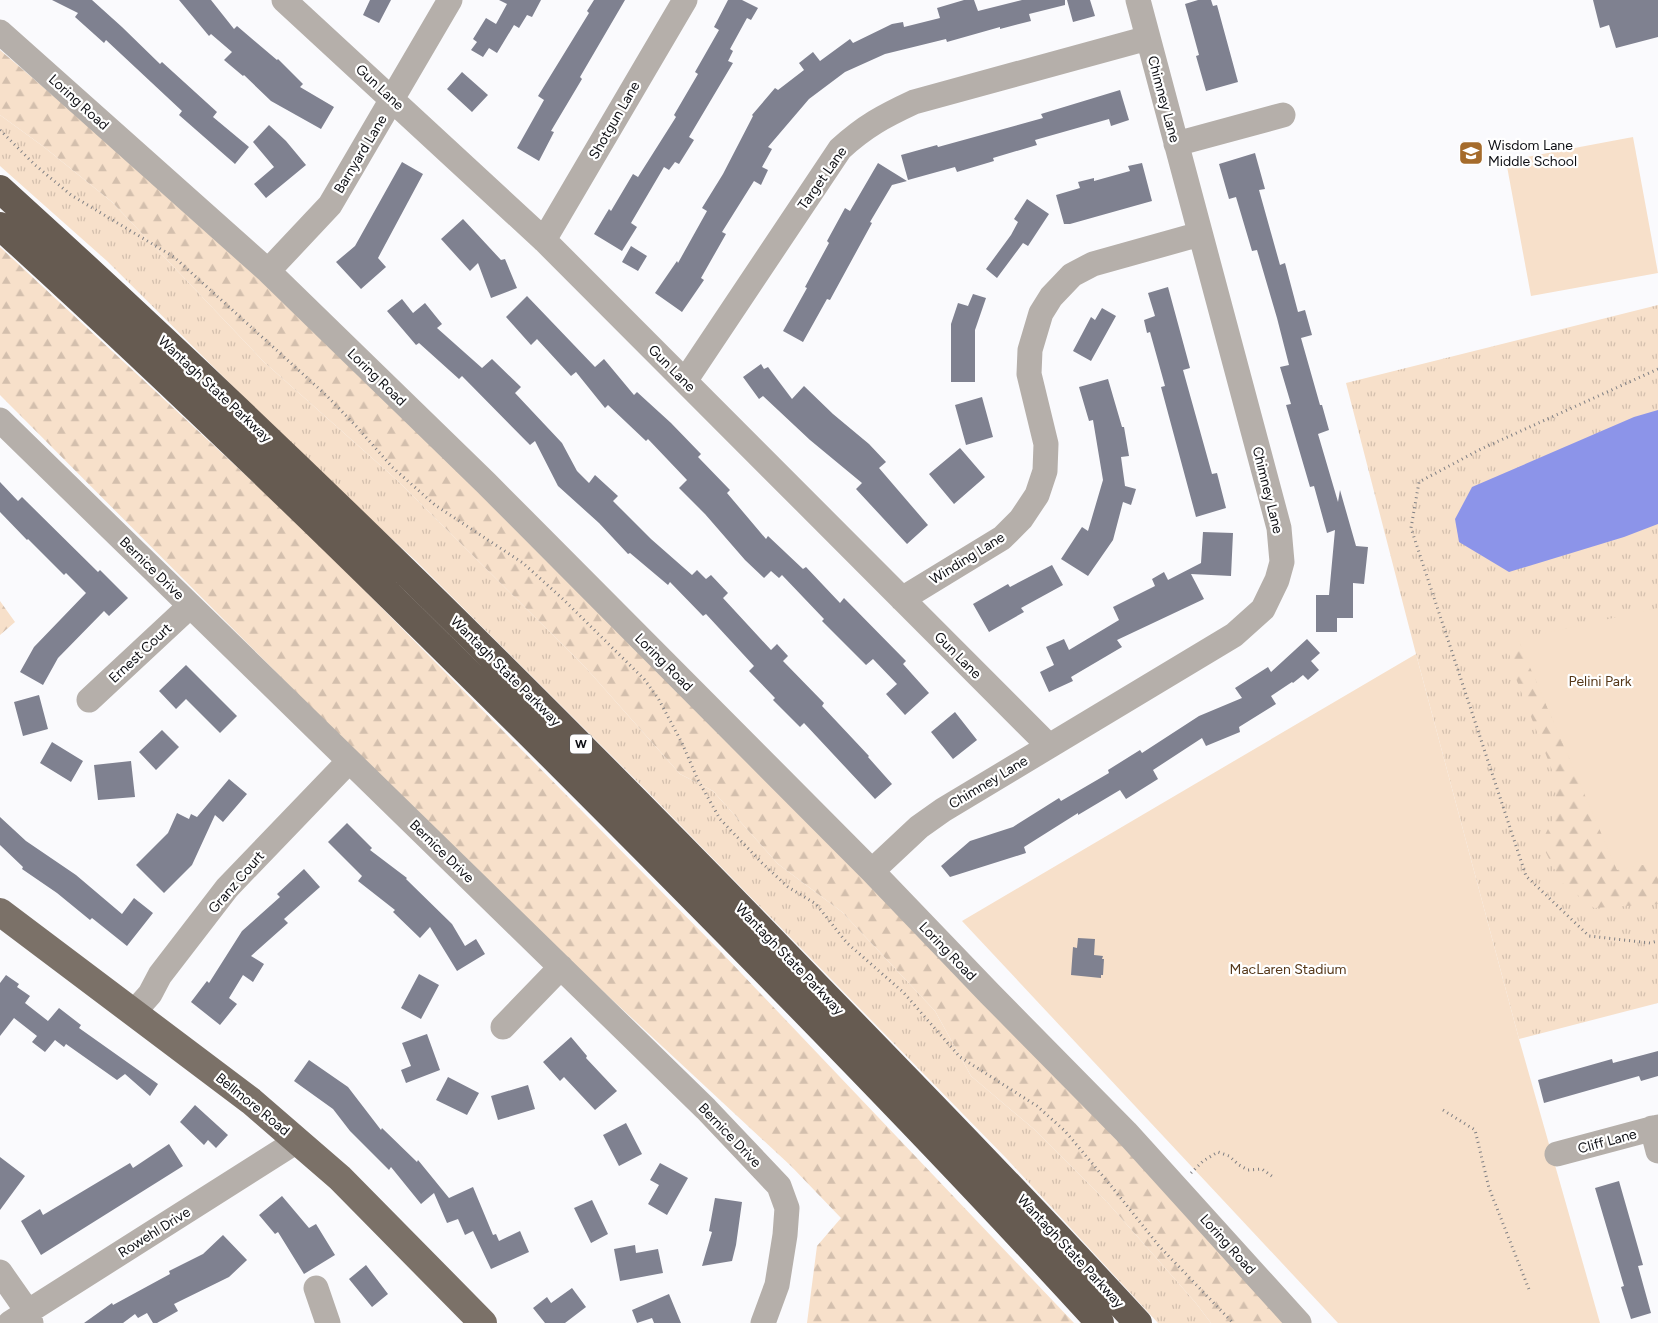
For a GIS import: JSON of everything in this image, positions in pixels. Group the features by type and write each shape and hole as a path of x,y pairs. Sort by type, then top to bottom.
{"highway":[{"name":"Wantagh State Parkway","path":"0,189 316,484 603,766 998,1174 1138,1323"},
{"name":"Wantagh State Parkway","path":"0,226 212,422 666,870 854,1063 1100,1323"}],"main road":[{"name":"Bellmore Road","path":"0,912 251,1101 340,1178 482,1323"}],"street":[{"name":"Gun Lane","path":"284,0 544,240 1049,746"},
{"name":"Barnyard Lane","path":"268,271 330,206 450,0"},
{"name":"Shotgun Lane","path":"544,240 685,0"},
{"name":"Chimney Lane","path":"872,871 930,818 1234,635 1263,609 1277,580 1282,562 1279,528 1138,0"},
{"name":"Loring Road","path":"0,32 268,271 486,483 872,871 1126,1132 1299,1323"},
{"name":"Target Lane","path":"685,381 840,149 859,132 882,117 914,102 1148,38"},
{"path":"1176,144 1283,115"},
{"name":"Winding Lane","path":"902,599 1002,538 1022,519 1037,494 1045,471 1046,444 1029,374 1030,350 1041,313 1051,296 1072,276 1092,264 1200,234"},
{"name":"Bernice Drive","path":"0,420 562,967 706,1109 779,1186 787,1208 785,1235 776,1285 763,1323"},
{"name":"Ernest Court","path":"89,700 190,606"},
{"name":"Granz Court","path":"134,1012 150,994 160,975 227,888 349,760"},
{"path":"503,1027 562,967"},
{"name":"Cliff Lane","path":"1557,1154 1656,1136"},
{"name":"Rowehl Drive","path":"23,1319 297,1141"},
{"path":"0,1272 23,1319"},
{"path":"316,1288 328,1323"}],"path":[{"path":"0,130 35,166 71,195 174,258 326,395 392,467 435,505 523,563 564,600 644,679 658,698 682,743 698,780 720,819 788,887 816,904 847,942 903,992 960,1057 1037,1106 1065,1131 1159,1246 1233,1323"},
{"path":"1658,368 1481,449 1419,482 1410,528 1526,876 1589,936 1650,942 1658,941"},
{"path":"1443,1110 1475,1130 1489,1188 1530,1292"},
{"path":"1177,1188 1203,1161 1218,1152 1230,1156 1238,1165 1248,1170 1262,1169 1273,1176"}],"green space":[{"path":"0,50 267,279 1119,1135 1287,1323 1211,1323 1195,1302 1107,1202 1035,1130 971,1076 935,1011 842,912 778,864 713,791 680,774 586,668 398,481 264,362 112,202 44,147 0,115"},
{"path":"0,115 44,147 112,202 264,362 398,481 586,668 680,774 713,791 778,864 842,912 935,1011 971,1076 1035,1130 1107,1202 1195,1302 1211,1323 1158,1323 1006,1158 645,789 415,560 321,474 107,261 0,166"},
{"path":"1633,137 1658,273 1531,296 1506,161"},
{"path":"0,247 307,532 722,953 1074,1323 807,1323 817,1246 841,1218 791,1166 478,875 0,395"},
{"path":"1658,305 1658,1003 1519,1039 1346,383"},
{"path":"0,601 15,622 0,635"},
{"name":"Pelini Park","path":"1658,608 1658,862 1617,870 1518,639"},
{"path":"1518,639 1617,869 1658,862 1658,904 1594,908 1561,882 1541,843 1555,815 1556,780 1511,666 1509,650"},
{"name":"MacLaren Stadium","path":"1416,654 1519,1039 1600,1323 1338,1323 962,921"}],"water":[{"path":"1658,410 1658,524 1624,537 1509,572 1459,542 1455,519 1472,487 1634,417"}],"building":[{"path":"52,0 92,0 160,64 162,62 217,112 213,117 249,147 235,164 179,115 182,111 106,40 104,43 75,17 78,13"},
{"path":"179,0 211,0 234,29 237,26 278,59 303,84 300,87 334,107 321,129 271,101 244,75 224,60 232,52 211,34 209,36"},
{"path":"370,0 391,0 379,23 363,15"},
{"path":"499,0 541,0 532,17 527,15 519,28 514,25 497,53 489,48 483,57 471,50 477,42 473,39 486,18 496,24 507,4"},
{"path":"594,0 625,0 551,131 554,132 539,161 517,148 544,100 538,96 589,13 587,11"},
{"path":"728,0 742,0 758,8 751,20 747,18 730,49 733,51 728,61 733,63 689,137 694,140 679,164 675,162 669,170 664,167 631,223 637,227 622,251 594,234 609,209 611,211 633,174 638,177 676,117 674,115 698,74 695,72 719,30 714,27"},
{"path":"964,0 974,0 978,11 1022,0 1065,0 1065,5 1029,14 1031,21 1000,29 1000,27 947,42 946,39 885,54 845,72 809,99 768,147 772,149 762,167 768,170 761,185 754,181 722,232 726,234 701,278 704,280 682,312 655,293 677,261 678,263 707,211 702,208 723,174 752,115 775,88 778,90 804,70 799,63 813,52 820,61 850,39 853,43 892,24 903,22 904,27 940,18 937,8"},
{"path":"1067,0 1090,0 1095,16 1073,22"},
{"path":"1198,0 1211,0 1213,6 1217,5 1238,82 1206,91 1196,56 1199,55 1185,4"},
{"path":"1593,0 1658,0 1658,37 1616,48 1609,25 1600,28"},
{"path":"462,72 488,95 472,112 447,89"},
{"path":"1120,90 1129,120 1111,126 1109,119 1035,140 1037,145 993,158 994,161 957,172 955,167 908,180 901,155 937,145 938,147 1043,118 1041,114"},
{"path":"269,125 286,141 306,165 266,198 254,184 274,167 253,142"},
{"path":"1255,153 1265,189 1259,190 1280,265 1285,263 1298,312 1305,310 1312,335 1301,338 1329,430 1318,434 1338,502 1340,490 1356,546 1368,547 1364,584 1353,583 1353,618 1337,618 1337,632 1316,632 1316,595 1329,595 1335,530 1327,533 1314,486 1310,487 1286,405 1291,404 1280,367 1289,365 1277,318 1257,250 1252,251 1236,197 1229,199 1219,164"},
{"path":"402,162 423,174 378,258 386,267 361,289 336,262 355,246"},
{"path":"878,163 907,181 892,185 870,222 872,223 830,300 827,299 803,342 783,331 807,288 805,287 829,243 827,241 845,208 850,211"},
{"path":"1142,163 1152,201 1070,224 1064,224 1056,195 1080,188 1078,182 1094,178 1094,181 1130,171 1128,166"},
{"path":"1027,199 1049,214 1028,246 1023,243 997,278 986,269 1011,235 1018,222 1014,219"},
{"path":"463,219 501,260 505,259 517,288 491,298 478,263 470,271 441,239"},
{"path":"631,246 647,256 638,271 622,262"},
{"path":"1168,287 1190,368 1183,370 1212,474 1217,473 1226,508 1196,517 1161,387 1165,386 1150,332 1147,333 1144,320 1155,316 1148,293"},
{"path":"973,294 986,298 975,330 975,382 951,382 951,324 958,303 968,306"},
{"path":"527,296 595,367 604,359 634,395 637,392 671,423 701,454 698,457 730,490 727,493 766,539 768,536 803,569 806,567 840,603 844,598 906,661 903,664 929,693 905,715 886,694 897,684 873,659 866,665 822,621 824,619 782,575 779,578 771,571 764,578 745,560 705,514 679,488 687,480 648,439 646,441 608,405 605,408 576,372 571,376 537,339 531,345 506,317"},
{"path":"402,299 413,313 425,303 442,324 437,328 482,368 492,359 521,387 515,393 562,443 577,471 589,483 595,475 618,496 613,501 651,539 692,575 697,570 706,579 711,575 728,593 723,598 771,650 777,644 788,656 783,661 824,703 822,706 869,756 892,784 875,799 804,723 800,727 773,700 775,698 749,671 754,666 706,614 703,616 670,582 668,585 630,553 628,554 599,523 558,486 535,441 530,445 462,376 459,379 419,343 416,345 387,311"},
{"path":"1102,308 1116,316 1091,361 1073,351 1091,317 1095,320"},
{"path":"761,364 764,369 768,367 792,399 804,386 833,414 869,444 886,462 879,468 928,525 907,544 856,489 862,483 810,440 763,396 759,399 743,377"},
{"path":"1108,379 1122,427 1124,427 1129,456 1121,457 1125,486 1136,489 1131,505 1123,502 1113,540 1088,576 1061,559 1082,527 1088,531 1103,480 1093,420 1089,421 1079,387"},
{"path":"982,397 993,437 966,445 955,405"},
{"path":"960,448 985,477 954,504 929,474"},
{"path":"0,482 18,501 22,497 98,572 100,570 128,598 109,616 104,611 58,658 43,685 20,672 34,647 86,593 66,573 64,575 0,512"},
{"path":"1203,532 1233,533 1231,576 1191,574 1204,599 1117,640 1122,647 1071,677 1073,681 1049,692 1040,672 1054,665 1046,647 1064,639 1069,650 1119,620 1113,607 1155,586 1152,579 1164,572 1168,580 1201,563"},
{"path":"1052,565 1063,585 1021,608 1024,612 989,632 973,604 1008,584 1010,587"},
{"path":"1307,639 1320,653 1311,661 1319,670 1308,680 1303,675 1271,696 1276,704 1239,727 1240,732 1206,746 1202,738 1153,770 1158,779 1126,799 1120,790 1078,815 1078,813 1024,847 1026,853 950,877 941,866 970,841 1013,827 1059,798 1061,801 1109,773 1108,770 1140,750 1142,753 1199,716 1242,698 1235,688 1268,667 1271,672"},
{"path":"186,665 237,716 220,733 186,699 176,709 159,691"},
{"path":"39,695 48,729 23,736 14,702"},
{"path":"955,712 977,740 953,759 931,732"},
{"path":"162,730 179,747 156,770 139,752"},
{"path":"52,742 83,761 71,782 40,763"},
{"path":"131,761 135,797 98,800 94,765"},
{"path":"229,779 247,794 223,822 215,815 192,865 164,893 136,865 168,833 177,813 189,819 191,814 197,817"},
{"path":"0,817 26,841 76,875 122,914 134,898 153,913 127,946 92,918 90,920 57,893 22,869 23,867 0,845"},
{"path":"347,823 372,848 370,850 407,878 452,924 465,946 476,939 485,954 457,971 430,927 420,938 393,912 395,910 358,881 362,876 328,842"},
{"path":"304,869 320,887 284,919 288,923 251,956 264,964 253,982 243,975 229,998 237,1004 220,1025 191,1002 207,981 209,983 242,931 280,897 277,894"},
{"path":"1078,938 1095,939 1094,955 1103,956 1102,959 1104,959 1103,975 1101,975 1101,978 1071,975 1073,947 1077,948"},
{"path":"419,974 439,985 421,1019 401,1008"},
{"path":"6,975 19,984 17,987 30,996 25,1003 48,1021 59,1008 81,1025 79,1028 158,1084 150,1096 125,1074 117,1080 66,1044 64,1047 55,1040 45,1052 32,1042 37,1036 14,1018 0,1036 0,983"},
{"path":"427,1034 440,1070 406,1083 401,1070 411,1066 402,1043"},
{"path":"571,1037 587,1056 586,1058 617,1091 595,1110 564,1077 560,1081 543,1062"},
{"path":"1658,1051 1658,1076 1641,1081 1639,1076 1544,1103 1538,1080 1612,1059 1613,1063"},
{"path":"309,1060 348,1087 381,1130 382,1128 417,1162 418,1160 449,1198 473,1187 493,1235 496,1234 499,1241 520,1231 529,1252 491,1269 473,1231 465,1235 458,1219 447,1223 434,1193 421,1204 391,1167 389,1170 350,1131 333,1109 294,1081"},
{"path":"448,1077 479,1093 467,1115 436,1100"},
{"path":"528,1085 535,1109 498,1120 491,1096"},
{"path":"195,1105 228,1135 216,1148 208,1140 204,1145 180,1122"},
{"path":"626,1123 642,1154 619,1166 603,1135"},
{"path":"169,1144 183,1166 41,1255 21,1221 40,1209 43,1215 130,1163 133,1168"},
{"path":"0,1157 25,1176 0,1210"},
{"path":"660,1163 688,1178 667,1215 648,1204 659,1185 650,1180"},
{"path":"1619,1181 1643,1265 1638,1266 1651,1313 1631,1319 1621,1287 1624,1286 1595,1188"},
{"path":"282,1196 309,1228 316,1224 335,1255 304,1274 278,1232 275,1234 259,1215"},
{"path":"715,1198 742,1202 736,1245 732,1261 702,1266 712,1232 709,1231"},
{"path":"592,1200 608,1234 591,1243 574,1208"},
{"path":"223,1235 247,1260 229,1277 174,1304 178,1311 157,1323 153,1323 147,1313 138,1318 135,1314 123,1323 84,1323 112,1303 113,1305 170,1274 169,1271 203,1254"},
{"path":"635,1245 636,1253 658,1249 663,1273 620,1281 614,1249"},
{"path":"366,1265 388,1294 372,1307 349,1279"},
{"path":"572,1288 586,1307 565,1323 545,1323 533,1308 547,1297 551,1303"},
{"path":"669,1294 681,1323 654,1323 652,1318 637,1323 632,1310"}],"place":[{"name":"Wisdom Lane Middle School","path":"1471,153"}]}
